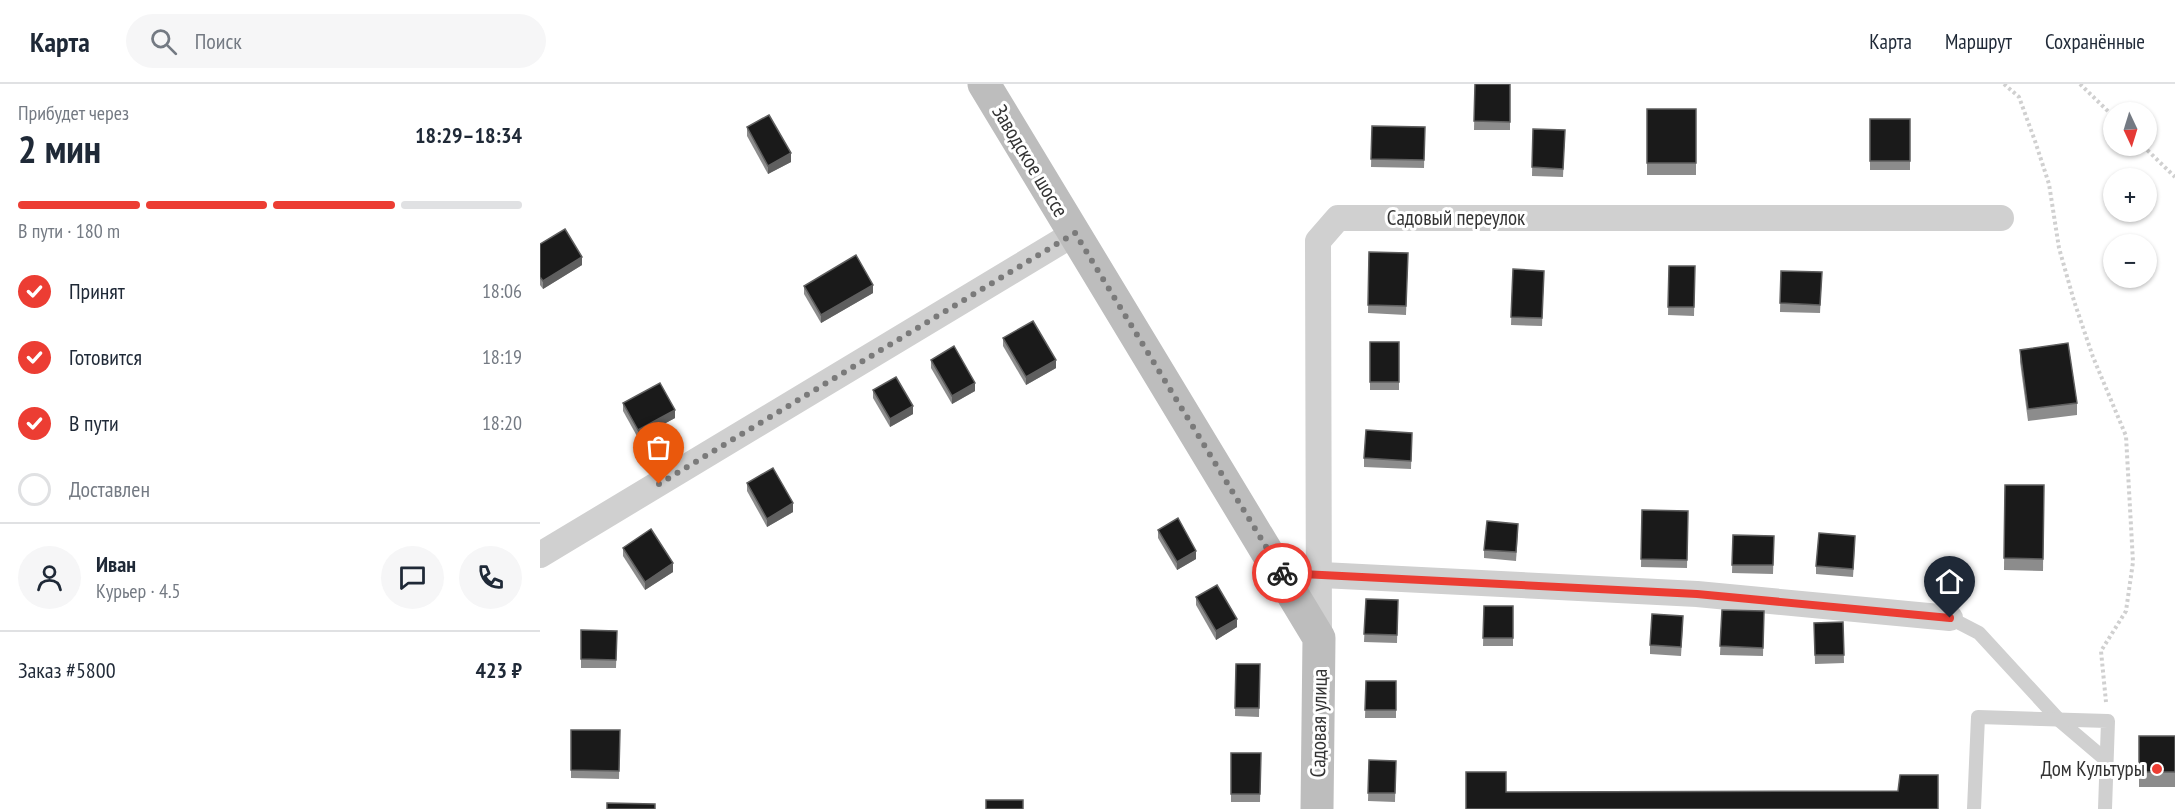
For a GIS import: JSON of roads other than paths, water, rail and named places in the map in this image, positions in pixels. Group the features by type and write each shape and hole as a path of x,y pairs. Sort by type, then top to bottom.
{"street":[{"name":"Заводское шоссе","path":"984,84 1282,573 1319,638"},
{"name":"Садовый переулок","path":"1319,638 1318,241 1338,218 2001,218"},
{"path":"540,555 1075,233"},
{"path":"1282,573 1697,594 1950,618"},
{"name":"Садовая улица","path":"1317,809 1319,638"}],"lane":[{"path":"1950,618 1979,633 2060,721 2106,760"},
{"path":"1974,809 1978,717 2108,721 2105,809"}],"place":[{"name":"Дом Культуры","path":"2157,769"}]}
